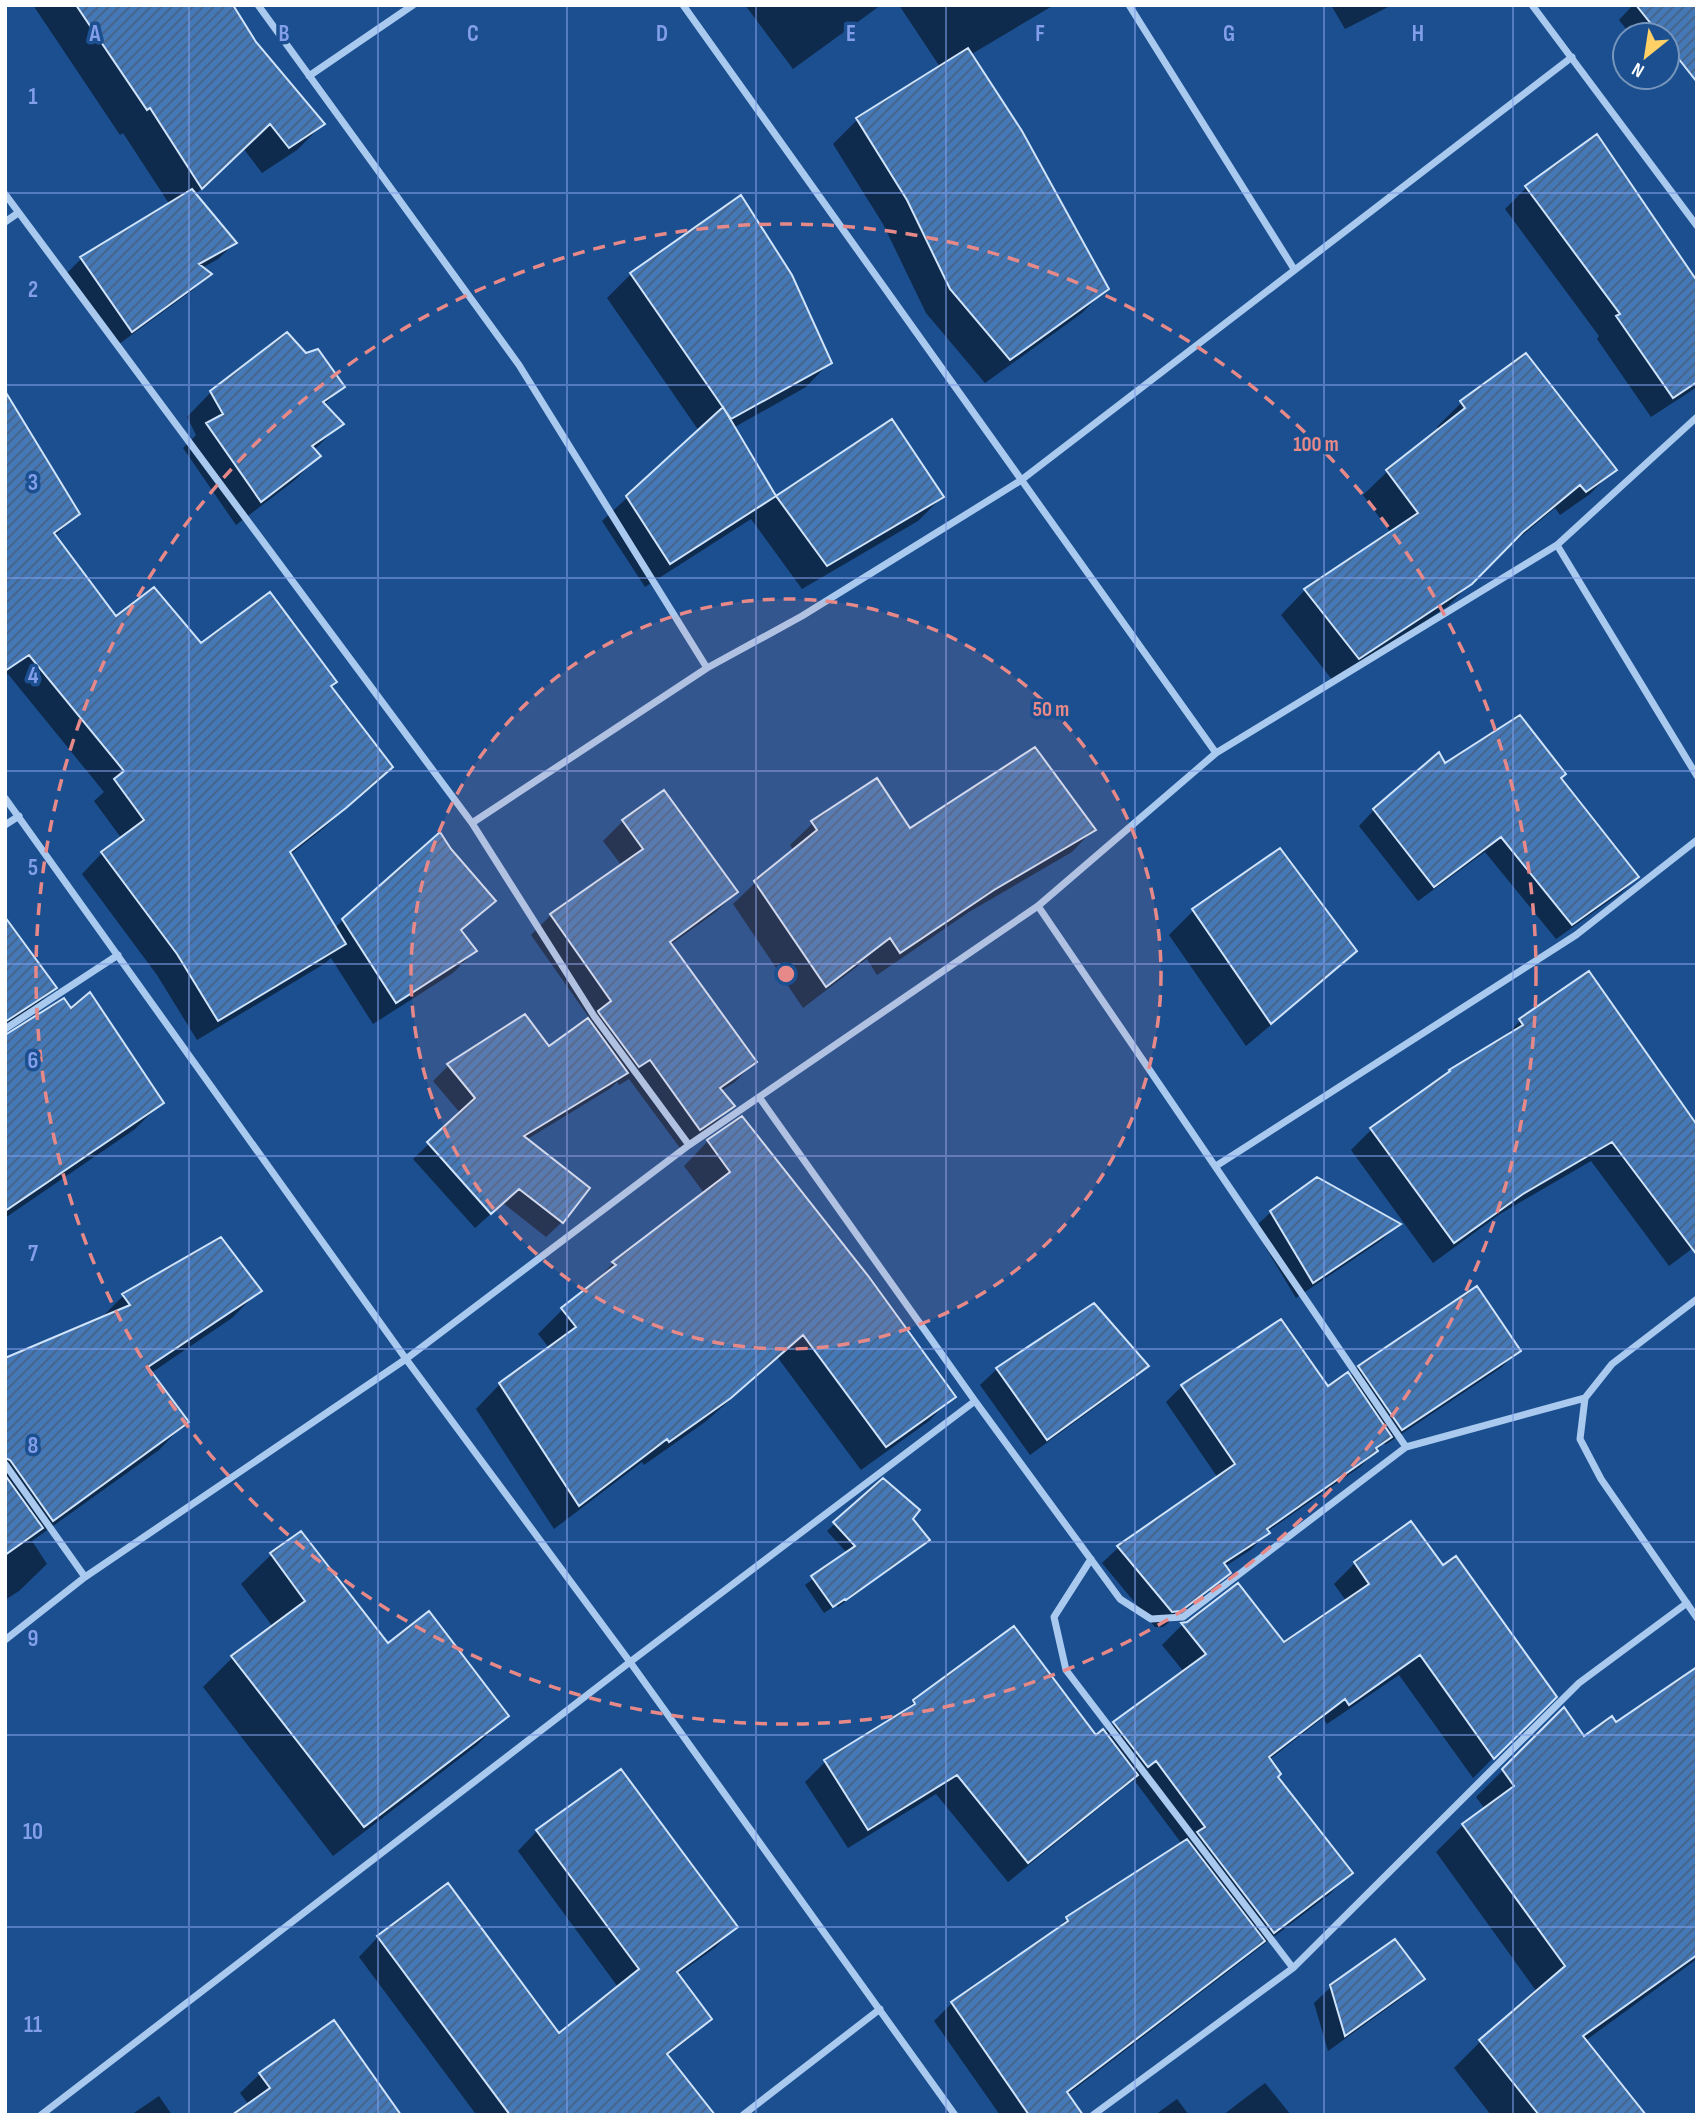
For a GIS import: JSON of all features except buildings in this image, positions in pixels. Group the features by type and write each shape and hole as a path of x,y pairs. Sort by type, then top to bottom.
{"street":[{"path":"258,5 519,365 707,668"},
{"path":"309,76 413,5"},
{"path":"684,5 1216,753"},
{"path":"1129,5 1294,269"},
{"path":"1532,5 1697,226"},
{"path":"472,823 707,668 802,616 1020,481 1572,57"},
{"path":"5,194 472,823 594,1016 688,1145"},
{"path":"5,222 18,213"},
{"path":"5,1640 85,1577 407,1359 688,1145 1038,906 1216,753 1557,545 1697,417"},
{"path":"1557,545 1697,776"},
{"path":"5,798 407,1359 630,1662 955,2115"},
{"path":"5,825 19,816"},
{"path":"1216,1166 1576,935 1697,840"},
{"path":"1038,906 1406,1447"},
{"path":"5,1029 118,955"},
{"path":"759,1097 975,1401 1121,1599 1151,1619 1183,1617 1406,1447 1585,1398"},
{"path":"1697,1299 1612,1364 1585,1398 1580,1438 1601,1479 1697,1618"},
{"path":"41,2115 630,1662 975,1401"},
{"path":"5,1464 85,1577"},
{"path":"1091,1559 1055,1616 1066,1670 1293,1968"},
{"path":"1093,2115 1293,1968 1579,1683 1686,1603"},
{"path":"743,2115 880,2009"}]}
